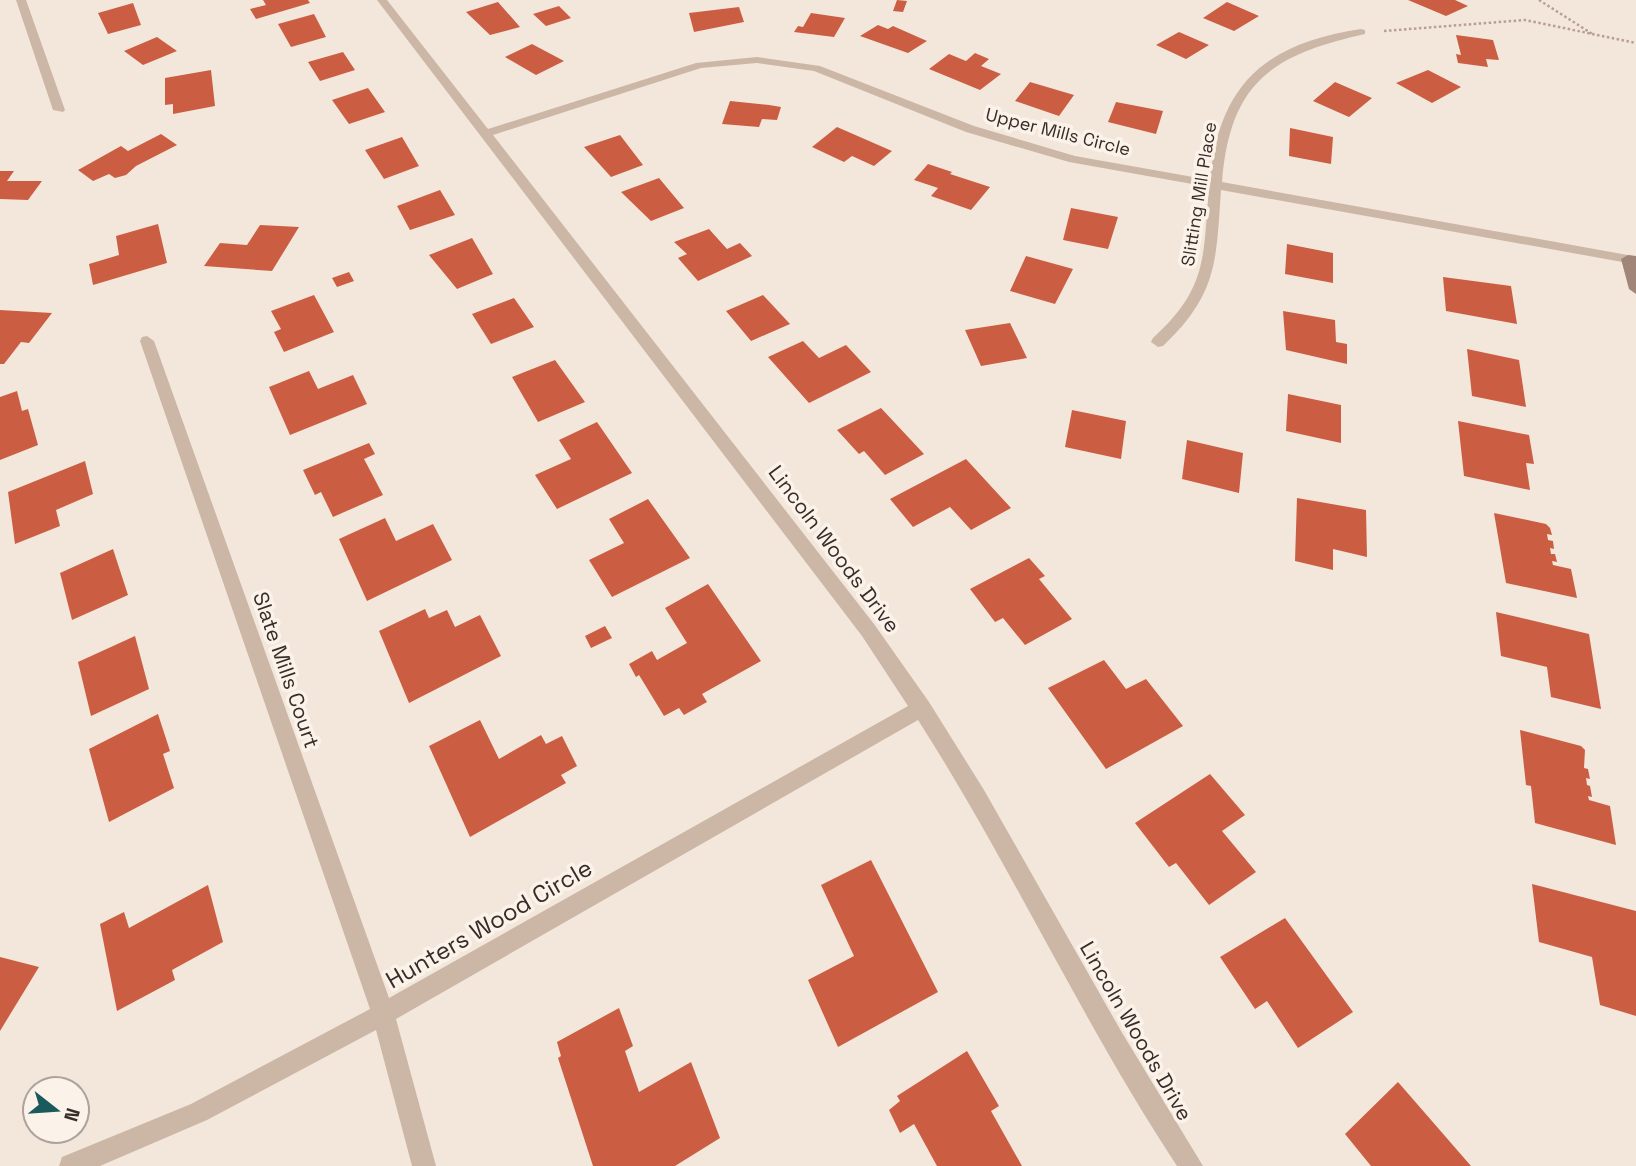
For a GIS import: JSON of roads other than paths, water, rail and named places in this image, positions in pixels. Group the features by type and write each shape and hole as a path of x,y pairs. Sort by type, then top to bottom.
{"street":[{"path":"22,0 60,110"},
{"name":"Lincoln Woods Drive","path":"382,0 868,630 922,708 1191,1166"},
{"name":"Slitting Mill Place","path":"1158,342 1187,315 1200,291 1207,268 1215,186 1230,112 1247,88 1288,54 1335,34 1361,32"},
{"name":"Upper Mills Circle","path":"486,133 700,65 732,61 788,62 846,78 925,112 1015,144 1073,159 1632,260"},
{"path":"1632,260 1636,289"},
{"name":"Slate Mills Court","path":"147,341 383,1014 424,1166"},
{"name":"Hunters Wood Circle","path":"71,1166 199,1112 383,1014 922,708"}]}
